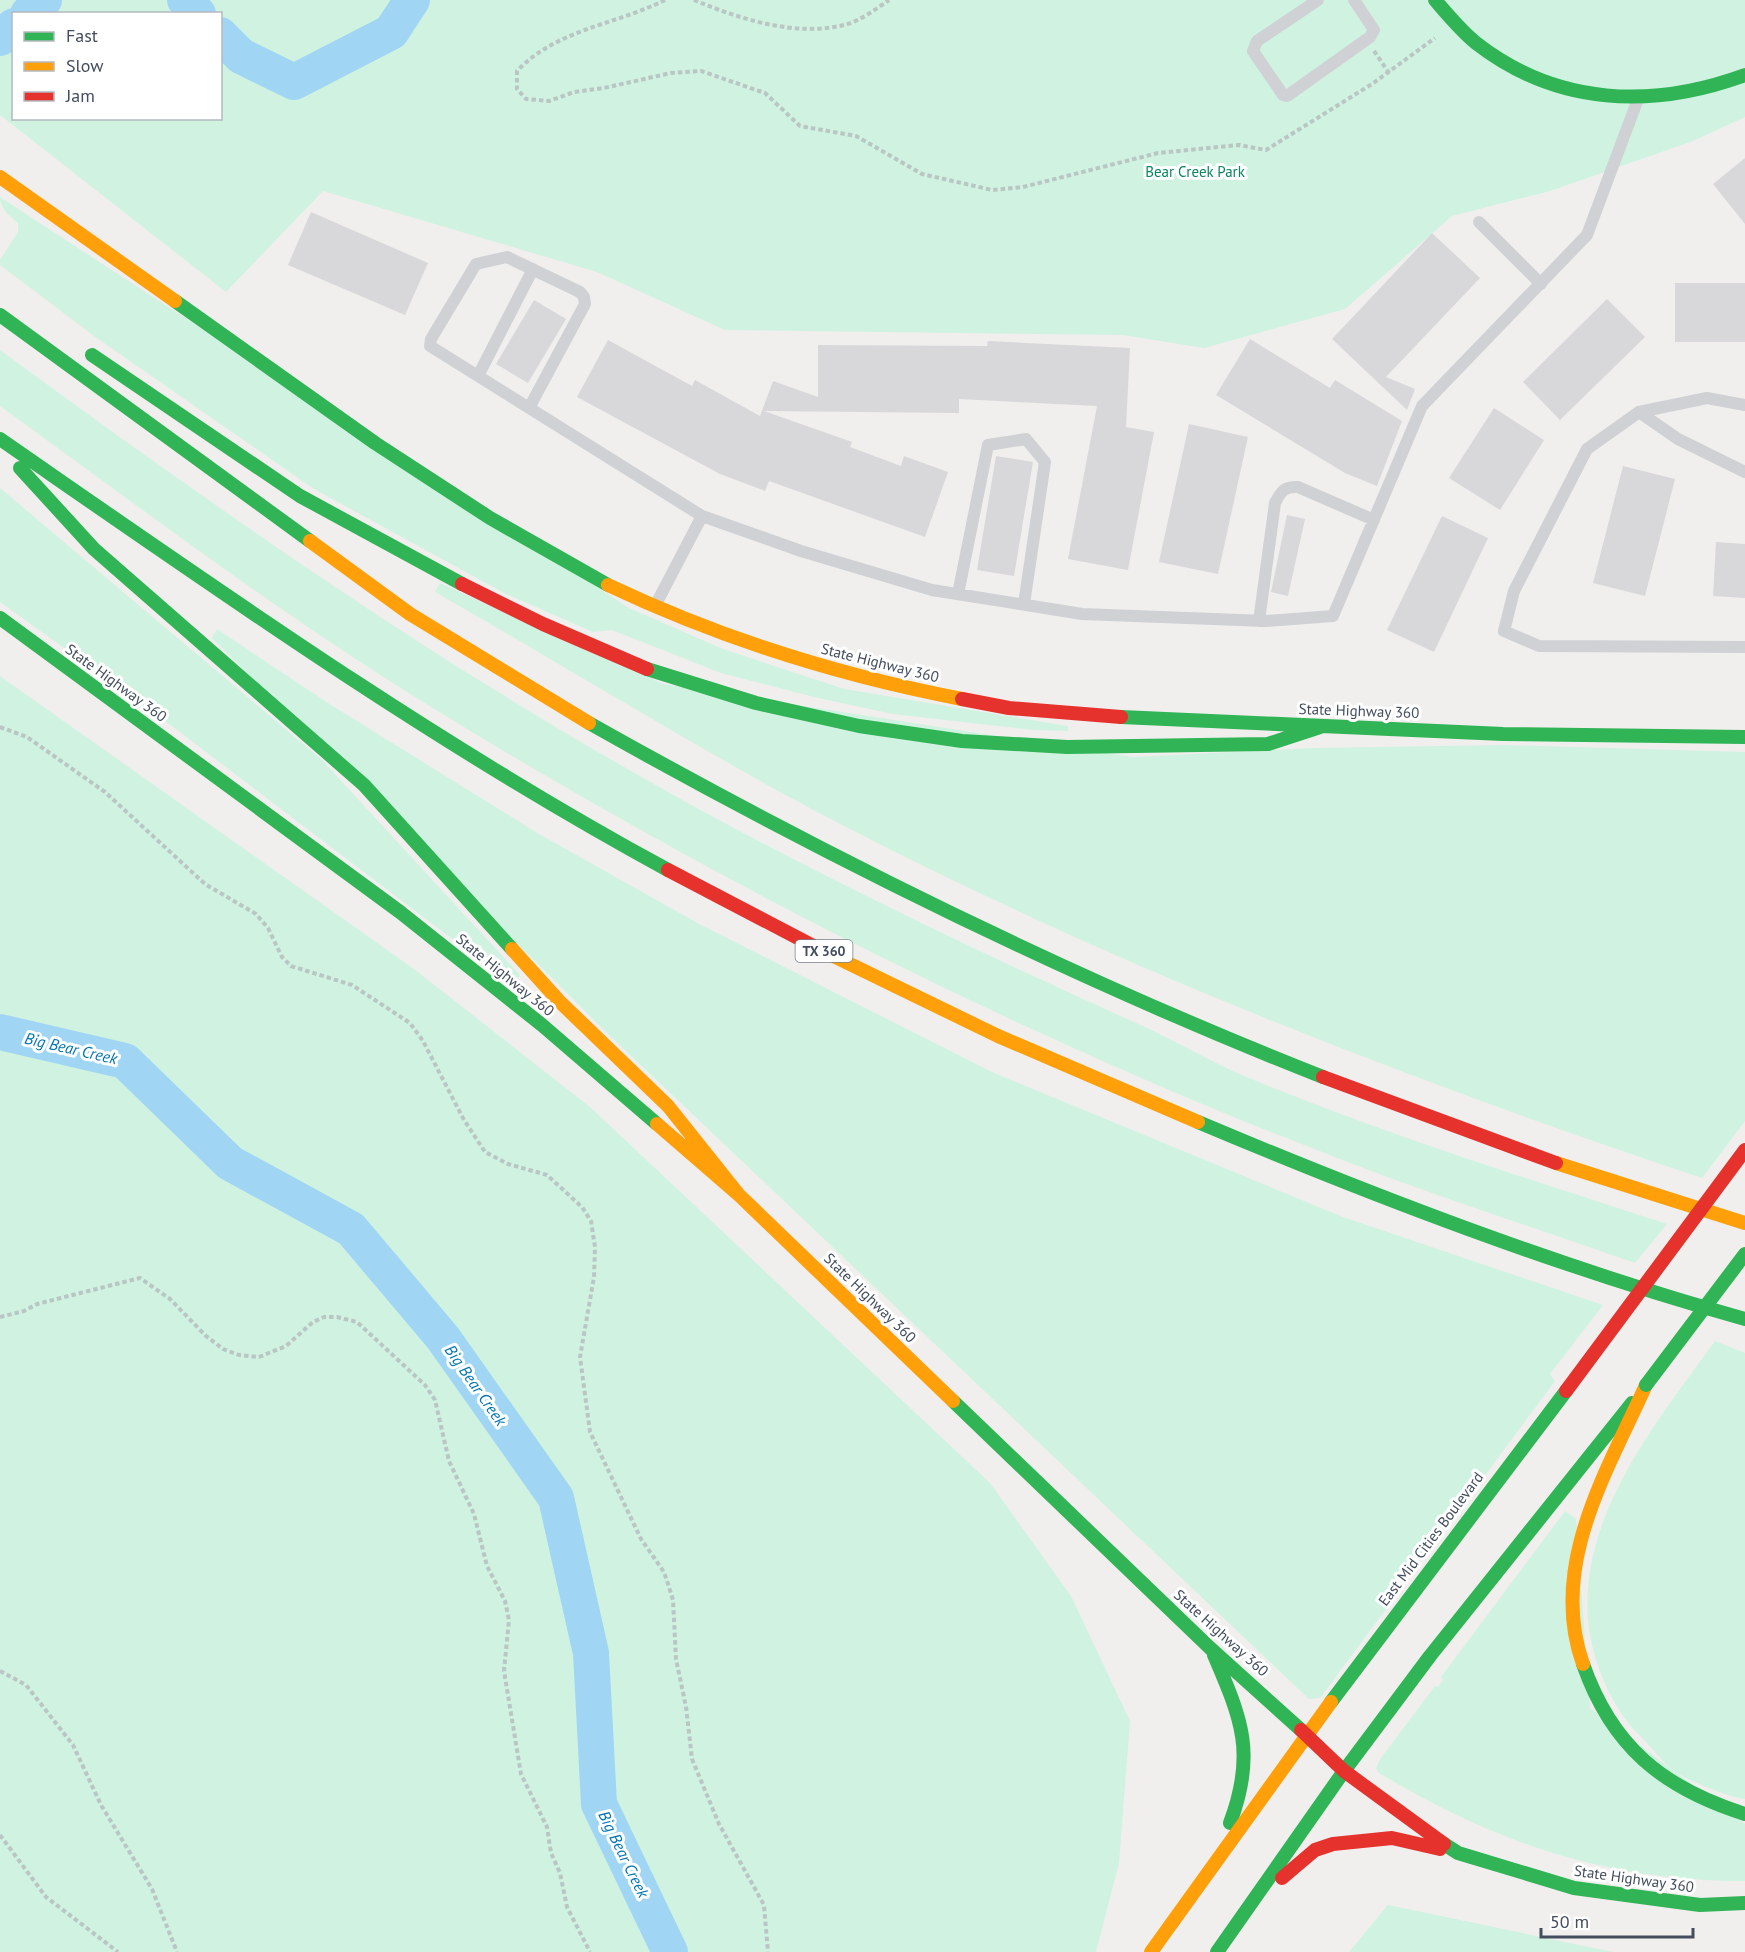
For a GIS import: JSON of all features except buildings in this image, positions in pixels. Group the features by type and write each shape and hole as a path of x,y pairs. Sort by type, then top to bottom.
{"main road":[{"path":"1434,0 1476,44 1543,83 1607,96 1639,98 1698,92 1745,75"},
{"name":"State Highway 360","path":"5,180 375,443 490,518 591,577 654,607 816,664 903,688 1009,708 1083,715 1503,734 1745,737"},
{"path":"0,315 405,610 595,728 855,868 1049,962 1256,1053 1532,1156 1745,1224"},
{"path":"32,338 89,353 300,496 443,574 543,624 645,668 756,704 859,726 962,741 1067,747 1268,744 1320,727"},
{"name":"TX 360","path":"0,439 237,605 404,714 651,860 904,992 1047,1060 1178,1116 1309,1168 1458,1224 1745,1319"},
{"path":"0,446 94,549 364,785 560,1001 668,1106 739,1195"},
{"name":"State Highway 360","path":"0,618 400,912 542,1025 739,1195 1210,1648 1308,1734 1344,1771 1386,1804 1458,1853 1574,1888 1701,1905 1745,1903"},
{"name":"East Mid Cities Boulevard","path":"1151,1952 1479,1502 1566,1390 1745,1150"},
{"path":"1218,1952 1344,1771 1430,1656 1646,1385 1745,1254"},
{"path":"1724,1313 1745,1325"},
{"path":"1646,1385 1585,1527 1574,1569 1572,1609 1577,1650 1590,1686 1612,1724 1641,1760 1681,1790 1727,1810 1745,1814"},
{"path":"1210,1648 1239,1711 1244,1736 1246,1769 1241,1798 1213,1864"},
{"path":"1218,1952 1287,1872 1315,1850 1333,1844 1392,1838 1458,1853"}],"lane":[{"path":"1318,0 1257,41 1253,51 1283,94 1287,96 1367,40 1374,30 1354,0"},
{"path":"529,408 585,304 580,292 507,257 476,264 430,339 430,346 529,408 702,516 812,555 932,590 1082,614 1259,621 1333,616 1422,406 1587,235 1639,98"},
{"path":"1479,222 1541,284"},
{"path":"478,376 533,269"},
{"path":"1745,405 1707,398 1639,412 1587,449 1514,591 1504,631 1539,646 1745,647"},
{"path":"1639,412 1678,439 1745,472"},
{"path":"958,594 988,445 1026,439 1045,462 1024,604"},
{"path":"1259,621 1275,503 1281,492 1288,486 1298,487 1374,520"},
{"path":"654,607 702,516"}],"path":[{"path":"665,0 645,10 560,38 528,60 517,71 518,89 526,99 549,101 574,92 616,86 671,73 701,71 765,93 800,126 856,136 922,174 992,190 1023,187 1158,153 1239,145 1266,150 1389,73 1442,32"},
{"path":"694,0 736,15 803,30 845,25 889,0"},
{"path":"1367,40 1389,73"},
{"path":"0,727 27,736 105,792 205,884 256,915 268,928 282,957 291,966 352,985 410,1023 423,1041 464,1119 485,1152 508,1164 547,1174 582,1207 591,1221 595,1247 594,1277 580,1357 590,1432 641,1539 663,1572 669,1587 673,1600 676,1659 686,1707 692,1760 719,1824 764,1905 768,1952"},
{"path":"0,1317 24,1311 37,1304 140,1278 170,1299 206,1336 223,1349 239,1355 259,1356 286,1346 313,1322 324,1317 337,1317 357,1322 425,1385 435,1400 449,1461 474,1514 488,1566 505,1601 509,1620 504,1671 521,1774 548,1827 551,1853 560,1873 567,1907 590,1952"},
{"path":"0,1671 26,1685 73,1745 101,1805 152,1889 177,1952"},
{"path":"0,1835 46,1897 118,1952"}],"green space":[{"name":"Bear Creek Park","path":"0,0 1745,0 1745,117 1693,141 1550,191 1452,216 1345,309 1204,348 1123,335 725,330 597,272 323,191 226,292 0,115"},
{"path":"0,197 629,608 723,649 844,689 1068,726 1068,731 1034,730 893,714 814,697 721,673 612,630 593,632 506,594 314,489 94,336 0,265 0,260 18,232 18,223 3,208"},
{"path":"0,350 152,460 384,620 543,720 749,836 940,932 1149,1029 1239,1074 1356,1120 1667,1224 1635,1263 1417,1188 1227,1114 1109,1064 876,954 761,896 537,771 428,705 211,560 0,406"},
{"path":"0,488 322,760 520,975 513,985 156,714 0,602"},
{"path":"440,583 663,684 1133,757 1314,748 1503,745 1745,752 1745,1121 1702,1178 1483,1102 1266,1019 1053,927 844,826 690,741 435,592"},
{"path":"217,629 331,705 539,834 701,925 994,1073 1343,1217 1603,1305 1550,1374 1555,1381 1320,1698 1309,1699 607,1033 212,638"},
{"path":"0,676 414,969 590,1107 990,1483 1071,1596 1130,1721 1119,1863 1096,1952 0,1952"},
{"path":"1715,1341 1745,1353 1745,1799 1710,1789 1677,1773 1634,1730 1614,1702 1604,1681 1596,1660 1588,1616 1590,1572 1600,1530 1617,1489 1664,1412"},
{"path":"1565,1511 1576,1519 1590,1708 1745,1824 1745,1881 1646,1874 1554,1853 1510,1838 1466,1819 1423,1798 1379,1773 1376,1768 1435,1686 1438,1687 1443,1680 1441,1677"},
{"path":"1388,1905 1613,1952 1349,1952"}],"waterway":[{"path":"30,12 44,0"},
{"path":"185,0 196,12"},
{"path":"222,37 241,56 294,82 391,32 412,0"},
{"path":"0,38 12,28"},
{"name":"Big Bear Creek","path":"0,1032 125,1061 230,1163 351,1229 443,1338 556,1498 591,1653 599,1804 670,1952"}],"traffic: fast":[{"path":"1435,0 1470,38 1507,64 1539,79 1572,90 1606,95 1640,96 1675,93 1710,86 1745,75"},
{"path":"175,301 375,443 490,518 608,585"},
{"path":"0,315 310,541"},
{"path":"92,355 300,496 462,584"},
{"path":"0,439 245,608 411,718 581,821 668,870"},
{"path":"20,468 94,549 364,785 512,949"},
{"path":"0,618 400,912 542,1025 657,1124"},
{"path":"647,669 756,703 859,726 962,741 1067,747 1268,744 1320,727"},
{"path":"1121,717 1503,734 1745,737"},
{"path":"589,723 768,821 950,913 1228,1039 1323,1077"},
{"path":"1198,1122 1400,1204 1537,1254 1745,1319"},
{"path":"1646,1385 1745,1254"},
{"path":"1331,1702 1566,1391"},
{"path":"953,1401 1210,1648 1301,1730"},
{"path":"1217,1952 1344,1771 1430,1656 1632,1403"},
{"path":"1214,1655 1238,1719 1244,1757 1238,1799 1230,1823"},
{"path":"1583,1664 1609,1719 1625,1741 1644,1760 1665,1777 1689,1791 1745,1814"},
{"path":"1444,1844 1458,1853 1574,1888 1700,1905 1745,1903"}],"traffic: slow":[{"path":"0,177 175,301"},
{"path":"310,541 410,614 589,723"},
{"path":"608,585 694,622 782,653 871,679 962,699"},
{"path":"512,949 559,1001 668,1106 739,1195"},
{"path":"819,949 998,1036 1198,1122"},
{"path":"657,1124 739,1195 953,1401"},
{"path":"1556,1163 1745,1223"},
{"path":"1583,1664 1574,1627 1573,1591 1577,1556 1600,1486 1646,1385"},
{"path":"1151,1952 1331,1702"}],"traffic: jam":[{"path":"462,584 543,624 647,669"},
{"path":"962,699 1009,708 1121,717"},
{"path":"668,870 819,949"},
{"path":"1323,1077 1556,1163"},
{"path":"1566,1391 1745,1150"},
{"path":"1301,1730 1344,1771 1444,1844"},
{"path":"1282,1878 1315,1850 1333,1844 1392,1838 1440,1849"}]}
